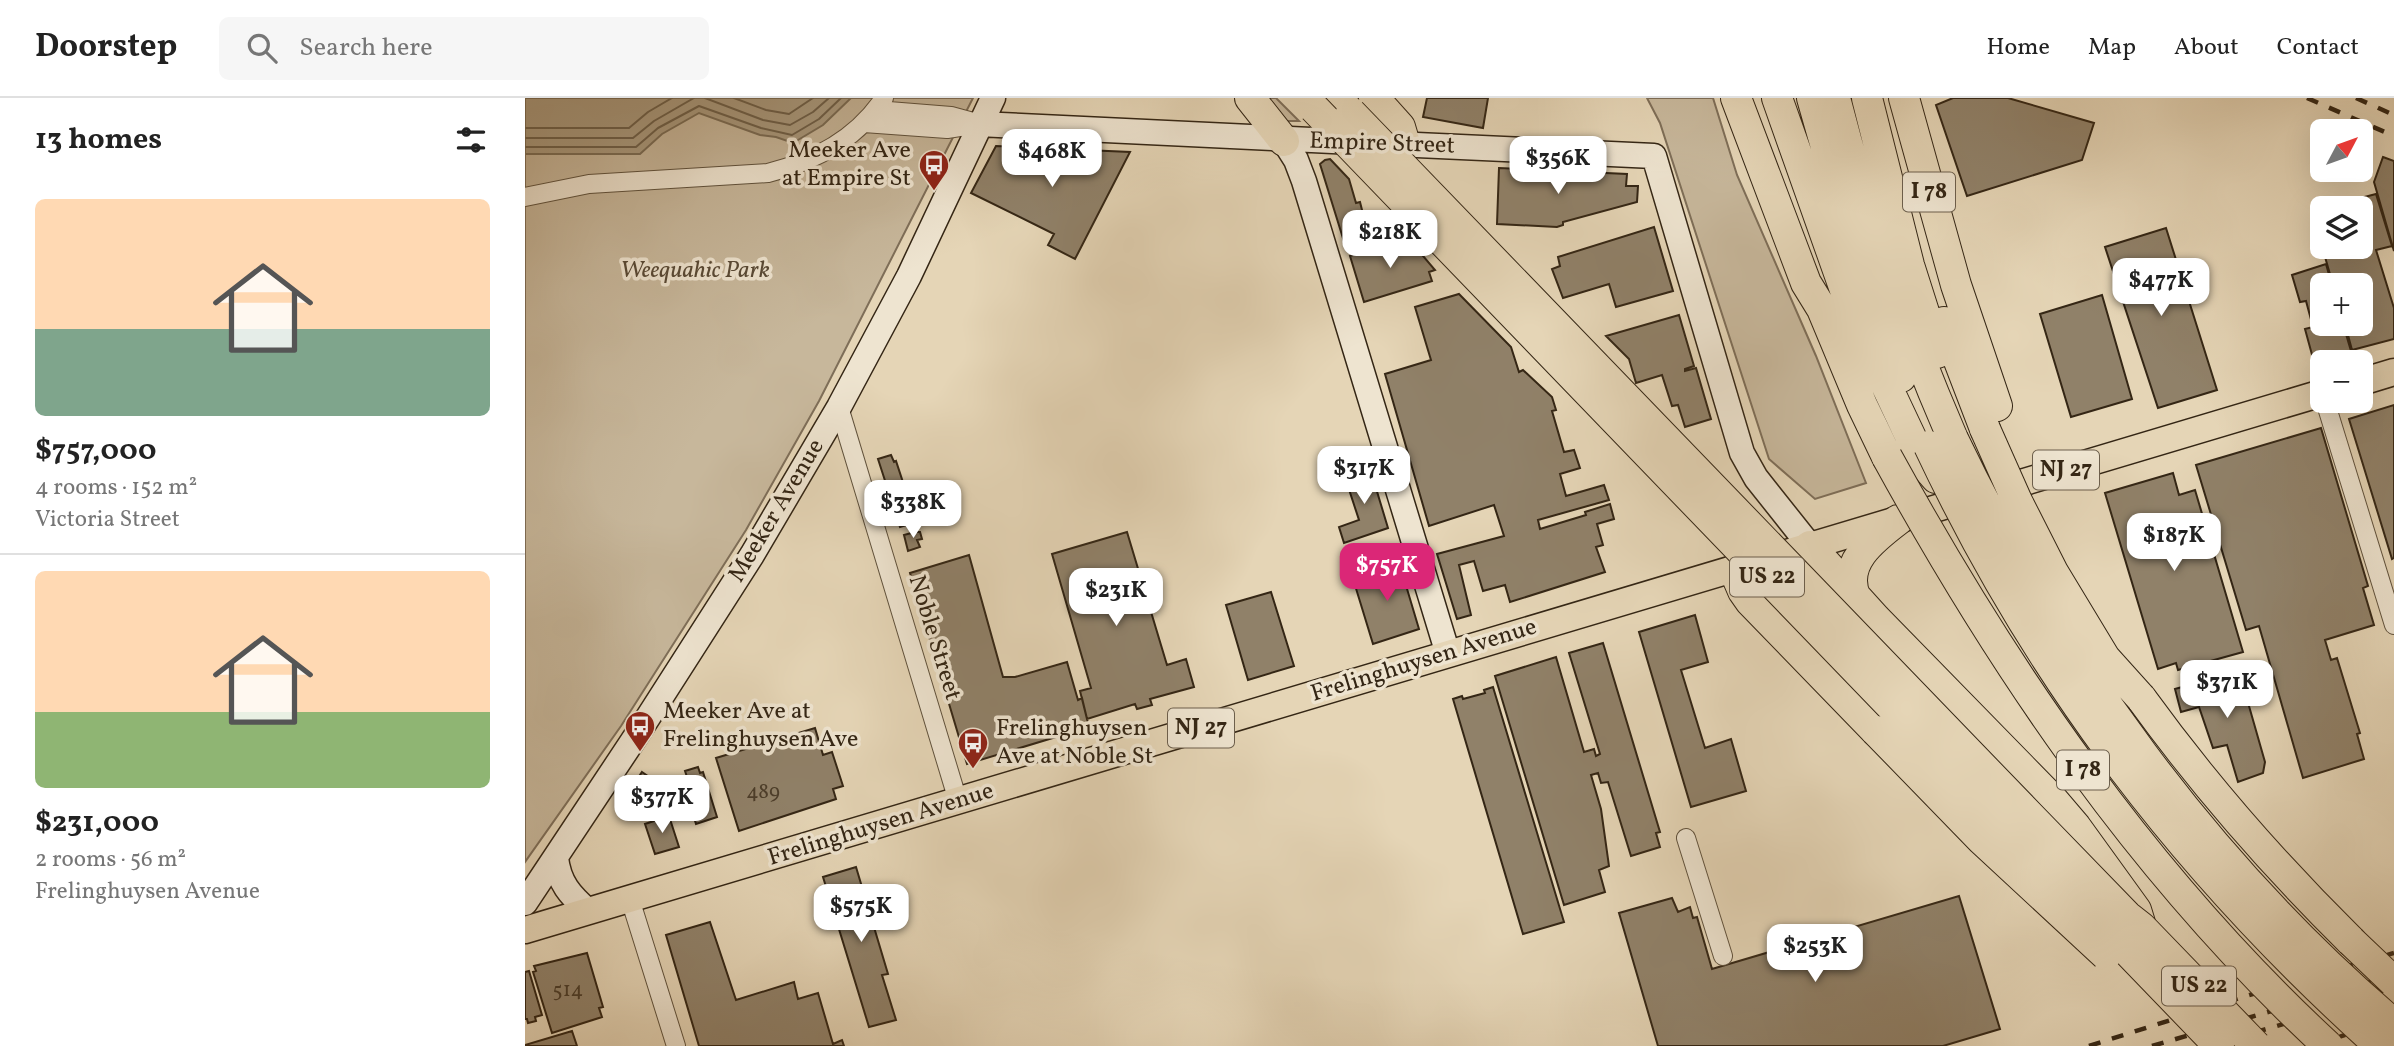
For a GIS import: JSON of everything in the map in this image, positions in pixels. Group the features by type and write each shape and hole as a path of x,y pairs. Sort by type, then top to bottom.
{"highway":[{"path":"1250,98 1284,141"},
{"path":"1736,98 1769,121"},
{"path":"1756,98 1815,195 1856,321 2017,501 2053,572 2105,658 2141,698 2188,761 2265,853 2318,909 2394,982"},
{"path":"1867,98 1959,437"},
{"path":"1881,98 1945,288 1959,437"},
{"name":"I 78","path":"1904,98 1945,288"},
{"name":"I 78","path":"1818,99 1815,195 1818,280 1822,309 1887,457 1977,612 2094,786 2195,910 2265,986 2328,1046"},
{"path":"1336,103 1400,127 1405,144"},
{"name":"US 22","path":"1336,103 2256,1046"},
{"name":"US 22","path":"1336,103 2219,1046"},
{"name":"I 78","path":"1815,195 1908,330 1959,437 1985,476 2081,667 2142,753 2224,854 2314,950 2394,1024"},
{"name":"I 78","path":"1959,437 1954,499 2004,591 2076,706 2134,785 2200,866 2262,934 2379,1046"},
{"path":"1866,609 1851,578 1855,564 1869,544 1898,520"},
{"path":"1810,547 1866,609 2065,814 2136,909 2141,927"},
{"path":"1734,570 1750,601 2002,860 2207,1046"}],"main road":[{"path":"2373,378 2394,372"},
{"name":"Frelinghuysen Avenue","path":"525,930 2310,397"}],"street":[{"name":"Meeker Avenue","path":"525,903 752,555 839,407 909,276 993,98"},
{"path":"525,197 589,184 768,173 792,167 837,145 875,110 951,116 979,124"},
{"name":"Empire Street","path":"979,124 1284,141 1654,156 1742,453 1756,478 1810,547"},
{"path":"1284,141 1296,160 1304,181 1448,654"},
{"name":"Noble Street","path":"839,407 958,802"},
{"path":"2329,413 2394,625"},
{"path":"1686,838 1723,956"},
{"path":"556,858 564,887 589,911"},
{"path":"631,899 676,1046"}],"green space":[{"name":"Weequahic Park","path":"525,98 973,98 819,401 746,530 621,726 525,862"},
{"path":"1261,98 1276,98 1299,121 1282,121"},
{"path":"1647,98 1713,98 1737,175 1816,356 1866,483 1815,499 1769,459 1660,123"}],"water":[{"path":"525,98 851,98 823,125 793,143 760,135 699,113 662,134 640,154 525,154"}],"building":[{"path":"1427,98 1488,98 1483,128 1423,117"},
{"path":"1953,98 2008,98 2094,123 2082,160 1967,196 1936,105"},
{"path":"996,146 1130,152 1075,259 1048,245 1054,234 971,193"},
{"path":"2383,157 2394,161 2394,251 2374,182"},
{"path":"1330,159 1349,179 1356,203 1360,202 1365,222 1376,219 1382,233 1346,248 1320,164"},
{"path":"1499,168 1627,174 1626,186 1638,186 1637,202 1563,222 1563,225 1557,227 1497,224"},
{"path":"2376,194 2392,246 2376,250 2394,308 2394,339 2352,350 2348,336 2373,336 2373,273 2330,273 2325,259 2373,259 2373,196 2368,196"},
{"path":"1654,227 1673,291 1616,307 1609,284 1563,298 1552,269 1560,266 1558,257"},
{"path":"2166,228 2217,390 2158,408 2105,247"},
{"path":"1400,241 1402,246 1412,243 1435,270 1429,272 1432,281 1364,302 1350,256"},
{"path":"2326,264 2329,273 2310,273 2310,316 2306,301 2300,302 2292,275"},
{"path":"1459,294 1511,347 1519,372 1523,370 1552,397 1556,410 1552,411 1564,452 1574,450 1580,468 1560,474 1566,496 1604,485 1609,500 1538,520 1540,529 1586,515 1585,512 1610,504 1614,519 1597,524 1603,545 1596,547 1605,572 1510,602 1505,585 1483,591 1474,561 1459,565 1471,615 1457,619 1437,554 1504,536 1494,505 1429,526 1385,374 1431,360 1415,307"},
{"path":"2102,295 2132,399 2071,417 2040,314"},
{"path":"1679,315 1694,366 1685,371 1696,368 1711,419 1685,427 1678,405 1672,406 1662,375 1636,383 1629,359 1606,336"},
{"path":"2310,328 2310,336 2347,336 2351,350 2311,350 2305,329"},
{"path":"2394,405 2392,559 2349,419"},
{"path":"2321,428 2368,586 2363,588 2374,625 2325,640 2331,660 2337,658 2360,733 2357,734 2364,759 2303,778 2259,626 2246,630 2196,465"},
{"path":"891,455 894,462 896,461 916,522 900,527 878,459"},
{"path":"1369,465 1388,528 1344,543 1339,527 1359,520 1344,474"},
{"path":"2173,473 2179,495 2195,490 2243,652 2178,670 2176,663 2158,669 2105,493"},
{"path":"920,532 922,539 917,540 920,547 908,551 904,535"},
{"path":"1127,532 1167,665 1186,659 1194,687 1150,699 1152,705 1137,709 1135,704 1087,719 1080,691 1091,688 1052,554"},
{"path":"969,555 1003,677 1015,677 1067,662 1078,700 1082,698 1089,727 967,764 910,573"},
{"path":"1399,562 1419,629 1373,644 1354,582 1374,575 1372,568"},
{"path":"1271,592 1294,666 1248,680 1226,605"},
{"path":"1695,615 1708,662 1681,670 1705,748 1731,739 1746,791 1691,807 1639,632"},
{"path":"1603,643 1660,832 1656,833 1660,847 1631,856 1608,782 1601,783 1598,773 1591,775 1601,809 1609,866 1599,870 1605,892 1564,905 1495,676 1556,657 1584,752 1594,749 1596,756 1600,754 1569,653"},
{"path":"2239,671 2265,762 2263,773 2238,782 2227,745 2213,748 2199,707 2181,712 2175,689"},
{"path":"1493,687 1564,922 1523,934 1453,699 1485,693 1484,690"},
{"path":"815,728 823,755 832,752 843,786 833,789 836,799 739,831 716,758"},
{"path":"698,767 700,773 703,772 717,817 696,824 682,779 687,777 685,771"},
{"path":"642,772 668,790 653,811 628,793"},
{"path":"669,816 679,847 655,854 645,824"},
{"path":"856,867 888,974 882,975 896,1020 869,1027 823,877"},
{"path":"1959,896 2000,1029 1943,1046 1658,1046 1619,913 1672,898 1678,912 1690,907 1693,918 1697,917 1712,969"},
{"path":"710,922 736,1000 794,982 798,999 818,993 833,1044 842,1040 844,1046 699,1046 666,935"},
{"path":"587,953 603,1007 599,1008 602,1017 552,1033 533,972 536,971 534,966"},
{"path":"529,971 542,1015 535,1017 536,1021 528,1023 525,1019 525,972"},
{"path":"572,1031 577,1046 525,1046 525,1045"}],"railway":[{"path":"2307,98 2394,136"},
{"path":"2356,98 2394,115"},
{"path":"2089,1046 2394,953"},
{"path":"2152,1046 2394,975"},
{"path":"2208,1046 2394,992"},
{"path":"2311,1046 2394,1019"},
{"path":"2356,1046 2394,1034"}],"place":[{"name":"Meeker Ave at Empire St","path":"934,192"},
{"name":"Meeker Ave at Frelinghuysen Ave","path":"640,753"},
{"name":"Frelinghuysen Ave at Noble St","path":"973,770"}]}
